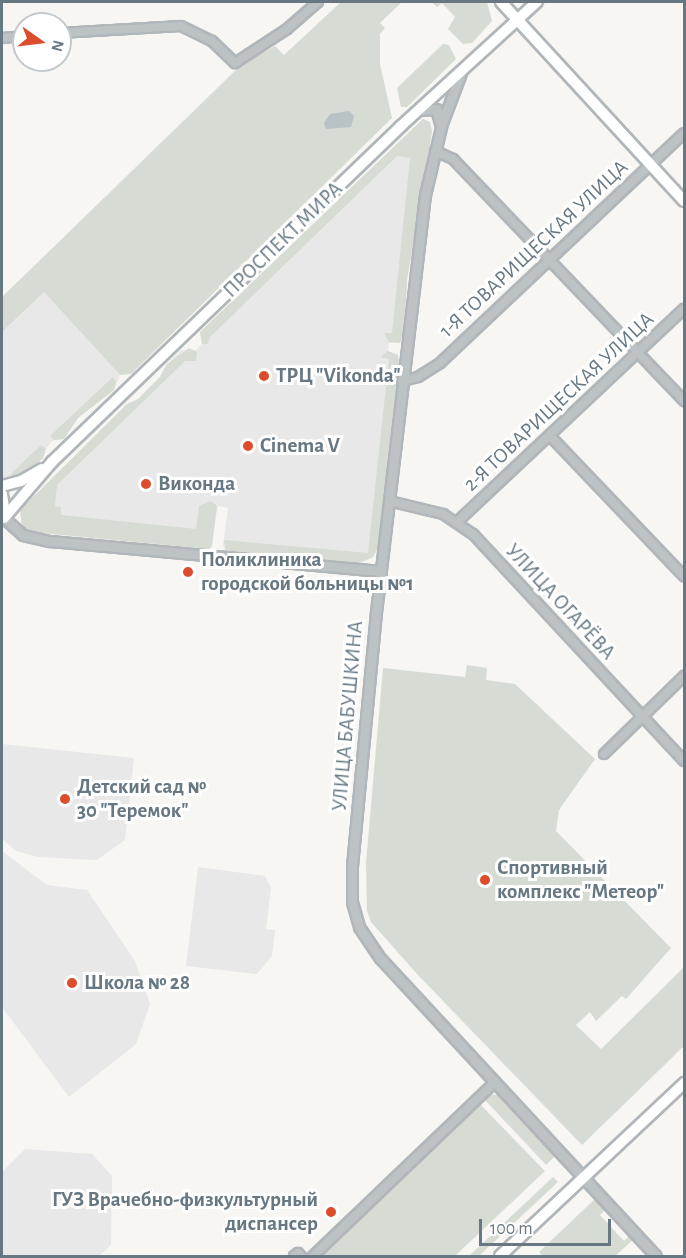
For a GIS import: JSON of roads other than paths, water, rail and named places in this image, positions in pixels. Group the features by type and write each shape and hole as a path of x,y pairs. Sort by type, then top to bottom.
{"main road":[{"path":"501,2 684,201"},
{"name":"ПРОСПЕКТ МИРА","path":"3,520 52,462 416,111 462,72 537,2"},
{"name":"ПРОСПЕКТ МИРА","path":"2,486 27,478 52,462"},
{"path":"2,494 6,503 3,520"},
{"path":"500,1257 684,1083"}],"street":[{"path":"72,32 181,26 212,41 235,63 287,30 318,2"},
{"name":"УЛИЦА БАБУШКИНА","path":"462,72 439,135 425,195 381,571 351,878 354,911 363,934 380,958 656,1257"},
{"path":"416,111 427,107 436,109 440,117 439,135"},
{"name":"1-Я ТОВАРИЩЕСКАЯ УЛИЦА","path":"402,381 418,377 440,363 684,133"},
{"path":"435,151 453,159 639,351 684,401"},
{"name":"2-Я ТОВАРИЩЕСКАЯ УЛИЦА","path":"458,521 684,309"},
{"path":"550,436 684,576"},
{"name":"УЛИЦА ОГАРЁВА","path":"389,501 428,508 458,521 684,761"},
{"path":"3,520 22,535 50,541 381,571"},
{"path":"604,754 684,676"},
{"path":"312,1257 495,1082"},
{"path":"294,1257 301,1257"}],"place":[{"name":"ТРЦ \"Vikonda\"","path":"264,376"},
{"name":"Cinema V","path":"248,446"},
{"name":"Виконда","path":"146,484"},
{"name":"Поликлиника городской больницы №1","path":"188,572"},
{"name":"Детский сад № 30 \"Теремок\"","path":"65,799"},
{"name":"Спортивный комплекс \"Метеор\"","path":"485,880"},
{"name":"Школа № 28","path":"72,983"},
{"name":"ГУЗ Врачебно-физкультурный диспансер","path":"331,1212"}]}
